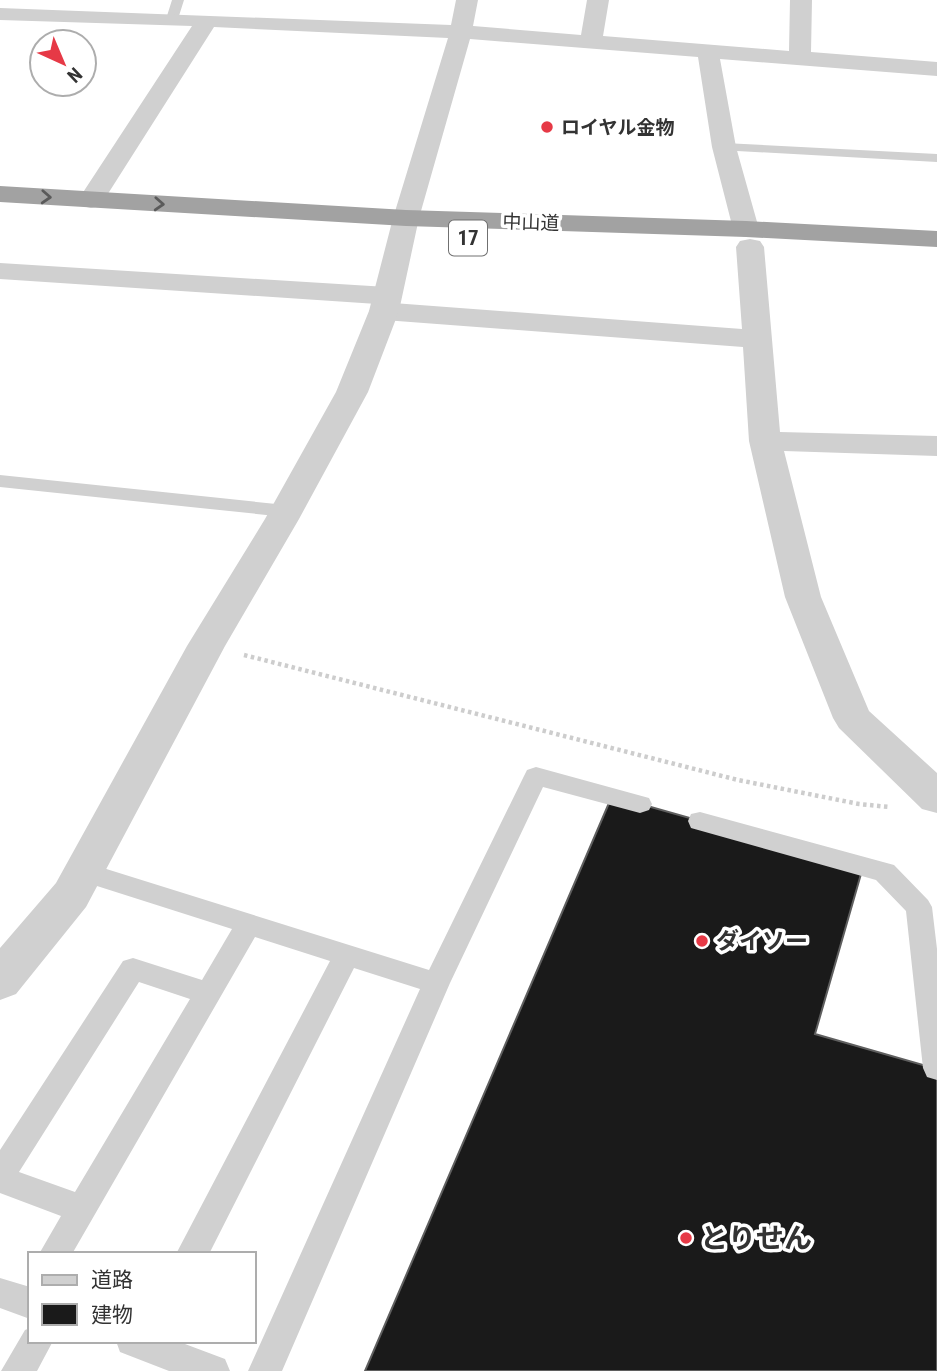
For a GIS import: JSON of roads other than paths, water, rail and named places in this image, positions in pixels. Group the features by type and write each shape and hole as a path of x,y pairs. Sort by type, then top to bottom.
{"highway":[{"name":"中山道","path":"0,194 404,227"},
{"name":"中山道","path":"0,213 748,238 937,239"},
{"name":"中山道","path":"748,238 937,257"}],"street":[{"path":"0,981 71,895 206,646 352,392 386,304 404,227 461,32 467,0"},
{"path":"591,40 598,0"},
{"path":"800,59 801,0"},
{"path":"0,13 175,9 207,20 591,40 708,52 937,69"},
{"path":"91,200 207,20"},
{"path":"708,52 724,147 748,238 765,441 803,597 853,718 937,798"},
{"path":"0,271 758,339"},
{"path":"765,441 937,446"}],"lane":[{"path":"724,147 937,158"},
{"path":"0,481 286,511"},
{"path":"265,1371 436,984 536,776 885,873 919,907 937,1068"},
{"path":"84,872 436,984"},
{"path":"56,1252 249,924"},
{"path":"193,1252 347,955"},
{"path":"80,1209 0,1177 133,969 208,993"},
{"path":"18,1371 36,1343"},
{"path":"141,1343 213,1371"}],"place":[{"name":"ロイヤル金物","path":"547,127"},
{"name":"ダイソー","path":"702,941"},
{"name":"とりせん","path":"686,1238"}]}
